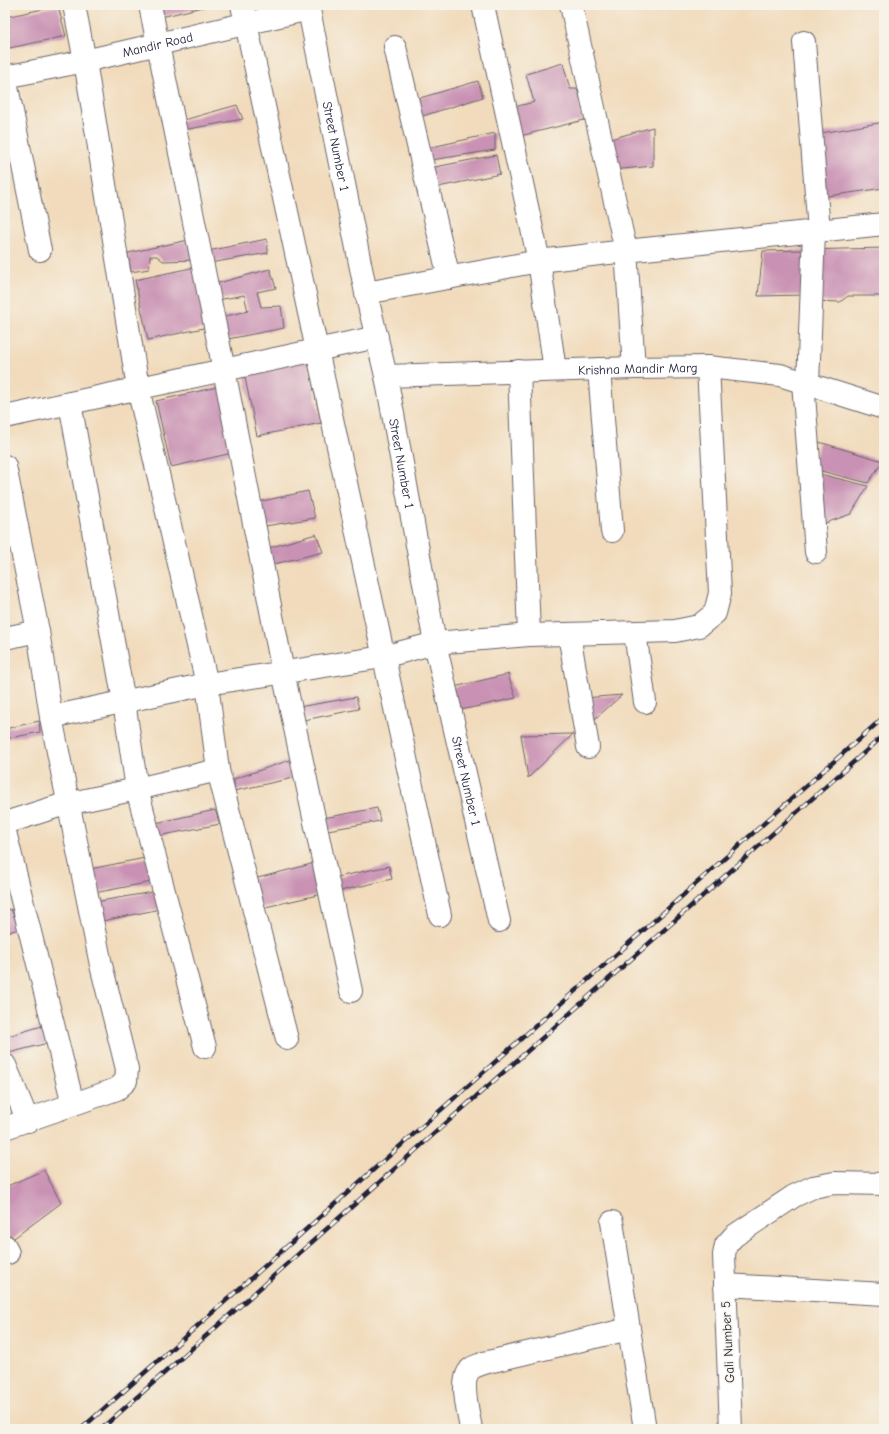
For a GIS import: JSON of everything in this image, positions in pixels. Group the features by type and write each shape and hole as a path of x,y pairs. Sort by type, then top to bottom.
{"street":[{"path":"74,5 85,61 138,388 207,684 218,770 286,1038"},
{"path":"150,5 283,672 351,991"},
{"path":"483,5 539,261 555,370"},
{"path":"571,5 626,251 634,368"},
{"name":"Mandir Road","path":"5,77 85,61 158,44 244,14 309,7"},
{"name":"Street Number 1","path":"309,7 366,294 386,376 435,643 499,921"},
{"path":"244,14 440,915"},
{"path":"804,42 817,231 806,383 816,552"},
{"path":"395,47 450,278"},
{"path":"5,77 40,250"},
{"path":"366,294 539,261 884,224"},
{"path":"5,417 377,337"},
{"path":"51,717 207,684 383,657 435,643 529,635 675,631 699,626 715,614 720,593 708,367"},
{"name":"Krishna Mandir Marg","path":"386,376 555,370 708,367 780,375 884,408"},
{"path":"599,369 612,531"},
{"path":"519,372 529,635"},
{"path":"70,403 124,702 137,789 205,1047"},
{"path":"5,466 38,631 51,717 101,964 128,1069 126,1081 117,1089 5,1128"},
{"path":"5,638 38,631"},
{"path":"635,633 645,702"},
{"path":"569,634 588,747"},
{"path":"5,822 69,803 218,770"},
{"path":"5,832 73,1104"},
{"path":"5,1065 28,1120"},
{"name":"Gali Number 5","path":"731,1429 724,1255 726,1245 734,1236 794,1196 813,1187 834,1183 884,1184"},
{"path":"612,1222 644,1429"},
{"path":"725,1284 884,1294"},
{"path":"471,1429 465,1390 465,1378 471,1368 484,1363 629,1330"}],"building":[{"path":"154,5 207,5 207,6 157,18"},
{"path":"737,5 737,7 701,6"},
{"path":"58,6 66,36 5,49 5,17"},
{"path":"563,63 570,89 577,89 588,119 516,137 510,108 534,102 526,74"},
{"path":"478,81 483,97 416,118 413,100"},
{"path":"237,105 243,119 178,131 177,122"},
{"path":"884,122 884,188 821,197 816,134"},
{"path":"653,127 653,166 613,170 607,140"},
{"path":"495,133 495,150 425,161 423,149"},
{"path":"496,155 500,174 429,189 425,169"},
{"path":"193,239 197,260 163,261 157,256 150,256 149,269 131,272 128,253"},
{"path":"267,239 268,253 204,264 203,252"},
{"path":"884,248 884,296 848,296 840,302 812,301 806,295 758,296 763,251"},
{"path":"200,266 213,326 148,340 135,280"},
{"path":"270,269 276,288 257,292 261,307 281,306 284,328 223,340 217,318 248,311 244,295 213,301 211,285"},
{"path":"307,356 321,423 257,436 243,368"},
{"path":"226,385 241,451 171,467 156,401"},
{"path":"819,442 883,461 868,483 813,469"},
{"path":"812,472 868,486 851,514 817,526"},
{"path":"308,491 315,518 253,528 249,504"},
{"path":"316,534 323,552 262,567 258,551"},
{"path":"509,674 516,698 456,711 450,688"},
{"path":"622,695 588,725 584,698"},
{"path":"356,697 359,709 294,722 293,708"},
{"path":"39,721 40,732 5,739 5,729"},
{"path":"573,734 528,778 521,735"},
{"path":"293,759 298,777 234,791 234,779"},
{"path":"377,808 380,821 316,832 313,820"},
{"path":"215,810 220,824 153,837 151,824"},
{"path":"150,857 157,881 94,893 90,869"},
{"path":"315,863 322,894 257,909 250,880"},
{"path":"389,866 392,879 327,894 323,880"},
{"path":"158,891 165,908 98,922 95,902"},
{"path":"11,909 19,929 5,933 5,911"},
{"path":"42,1026 48,1043 5,1054 5,1037"},
{"path":"44,1170 61,1203 10,1241 5,1225 5,1187"}],"railway":[{"path":"81,1429 884,717"},
{"path":"101,1429 884,735"}]}
